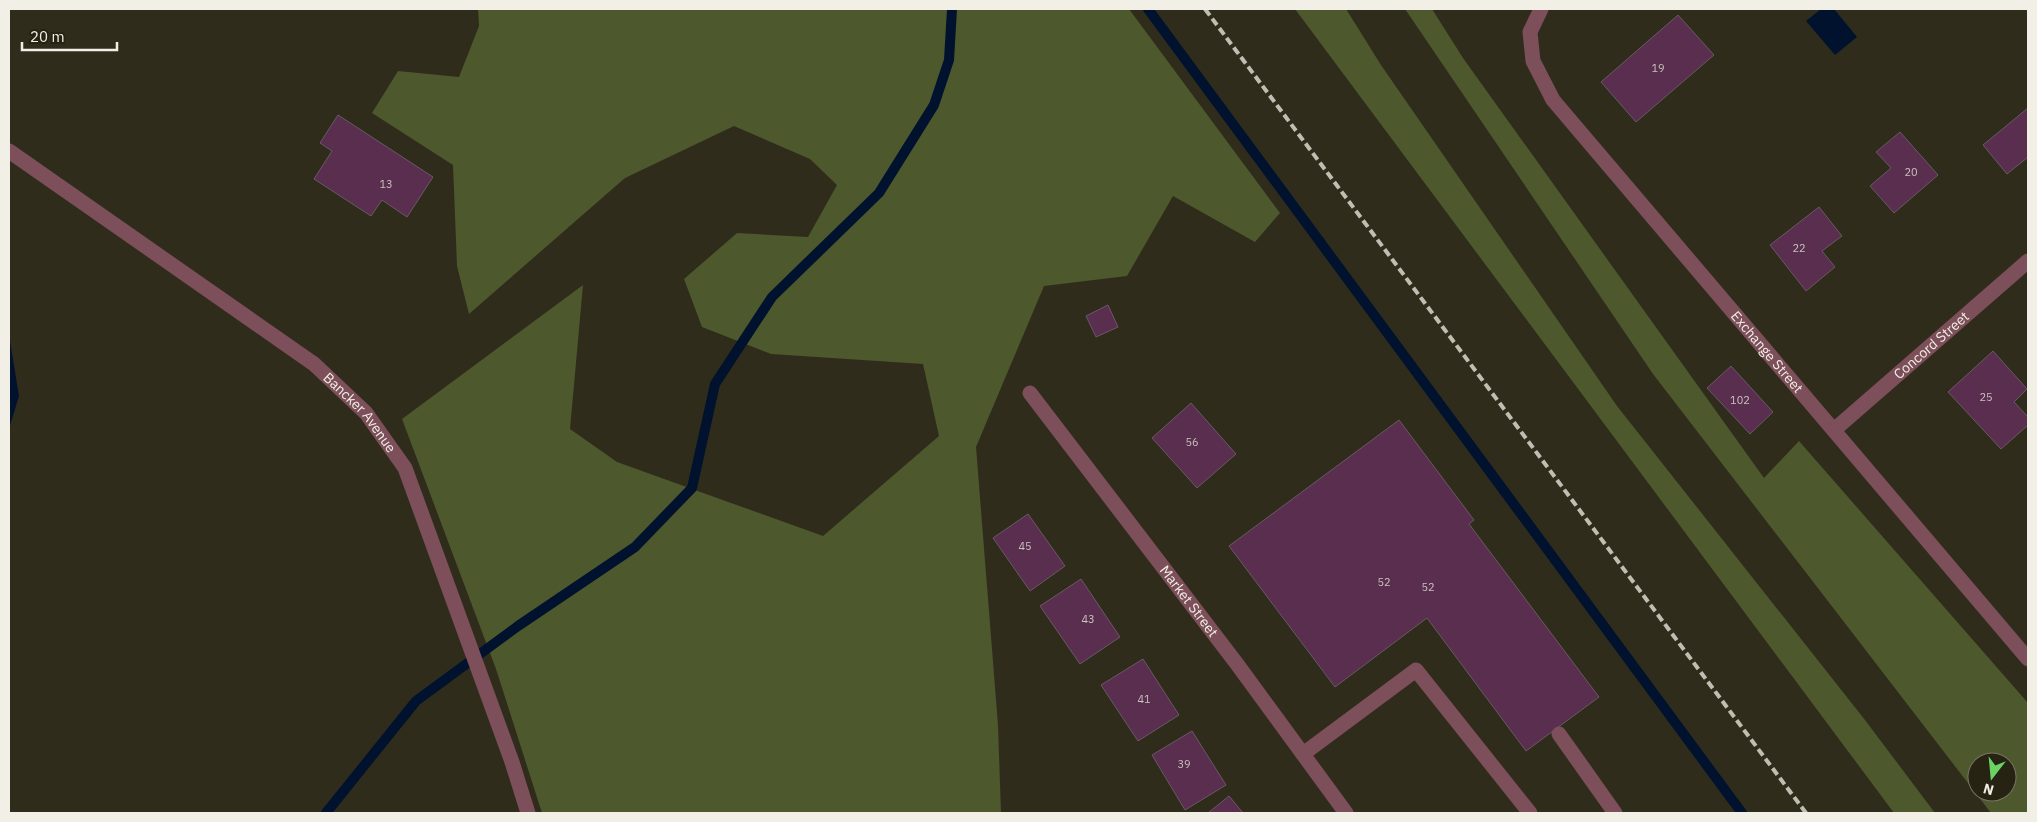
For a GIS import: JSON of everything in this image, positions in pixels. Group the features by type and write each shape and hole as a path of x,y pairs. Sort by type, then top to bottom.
{"street":[{"name":"Exchange Street","path":"1541,9 1530,32 1533,61 1553,100 2028,659"},
{"name":"Bancker Avenue","path":"9,150 314,364 366,413 406,468 512,762 528,813"},
{"name":"Concord Street","path":"1834,430 2028,261"},
{"name":"Market Street","path":"1030,393 1237,664 1346,813"},
{"path":"1303,754 1416,670 1530,813"},
{"path":"1559,734 1615,813"}],"green space":[{"path":"478,9 1129,9 1280,213 1255,242 1173,196 1127,276 1044,286 976,447 998,725 1001,813 542,813 496,669 402,419 583,285 570,429 617,462 823,536 939,436 923,364 771,354 702,327 684,279 737,233 808,237 837,185 810,159 734,126 625,178 469,314 457,266 453,165 372,113 398,71 459,77 479,26"},
{"path":"1295,9 1346,9 1381,65 1617,406 1865,720 1935,813 1894,813"},
{"path":"1405,9 1432,9 1463,58 1764,478 1799,441 2028,703 2028,813 1991,813 1983,802 2017,802 2017,752 1967,752 1967,782 1653,374"}],"water":[{"path":"1821,9 1834,9 1857,37 1835,55 1806,21"},
{"path":"9,335 19,396 9,429"}],"building":[{"path":"1678,15 1714,55 1636,122 1601,82"},
{"path":"2028,108 2028,157 2007,174 1983,145"},
{"path":"338,115 433,177 407,217 382,200 371,216 314,179 332,151 320,143"},
{"path":"1900,132 1938,175 1894,213 1870,186 1891,168 1876,152"},
{"path":"1819,207 1842,236 1822,251 1835,267 1806,291 1770,245"},
{"path":"1108,305 1118,327 1096,337 1086,316"},
{"path":"1993,351 2027,389 2014,402 2028,417 2028,425 2001,449 1948,392"},
{"path":"1731,366 1773,412 1750,434 1707,388"},
{"path":"1191,403 1236,454 1197,488 1152,438"},
{"path":"1399,420 1474,520 1469,524 1599,697 1526,751 1427,618 1335,687 1229,546"},
{"path":"1028,514 1065,566 1030,591 993,538"},
{"path":"1081,579 1120,637 1080,664 1040,606"},
{"path":"1143,659 1179,715 1138,741 1101,685"},
{"path":"1192,731 1226,785 1185,810 1152,755"},
{"path":"1229,796 1243,813 1208,813"}],"waterway":[{"path":"326,813 416,701 518,626 635,547 692,488 715,384 772,297 879,193 934,105 949,60 952,9"},
{"path":"1148,9 1742,813"}],"railway":[{"path":"1205,9 1806,813"}]}
